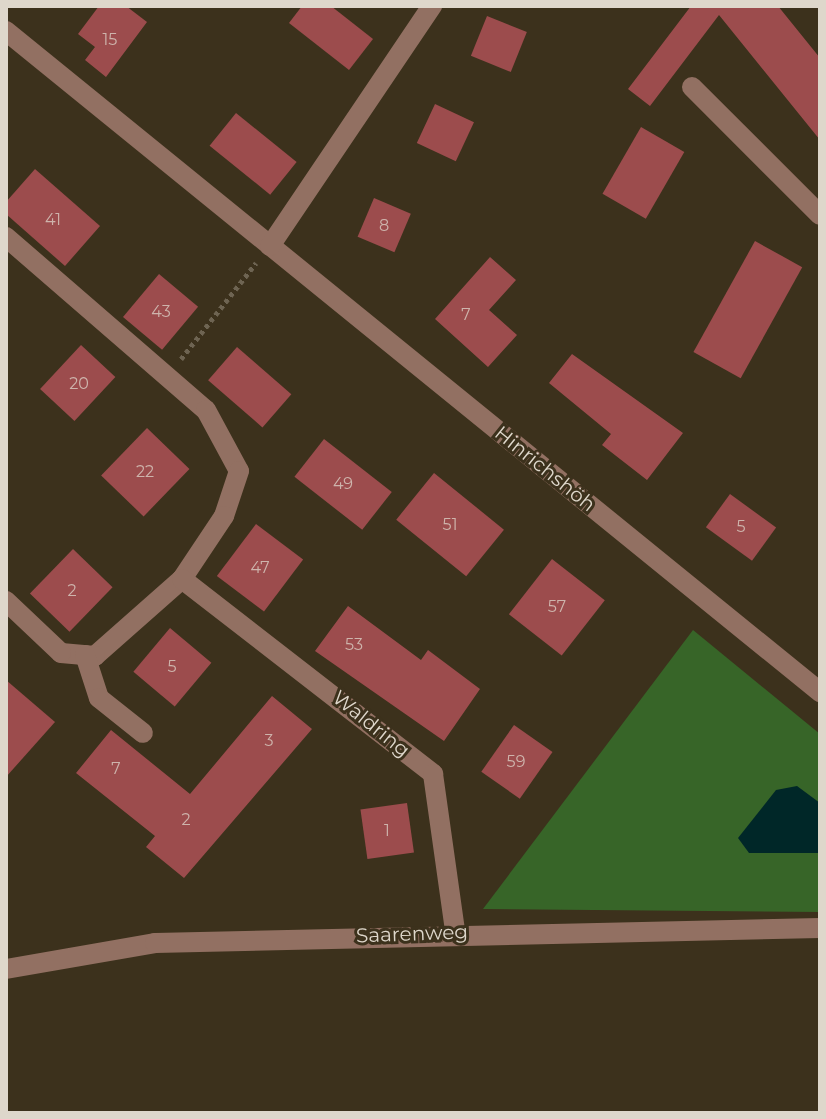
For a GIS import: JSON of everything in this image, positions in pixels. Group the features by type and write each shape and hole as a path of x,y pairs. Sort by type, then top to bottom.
{"street":[{"path":"270,246 432,6"},
{"name":"Hinrichshöh","path":"6,31 270,246 817,682"},
{"path":"692,87 820,215"},
{"path":"6,237 206,410 239,471 224,516 182,579 119,641 85,655 61,653 6,601"},
{"name":"Waldring","path":"182,579 433,774 455,931"},
{"path":"85,655 99,698 143,733"},
{"name":"Saarenweg","path":"6,969 155,943 455,931 820,928"}],"path":[{"path":"168,375 270,246"}],"green space":[{"path":"693,630 820,734 820,912 483,909"}],"water":[{"path":"797,786 820,803 820,853 749,853 738,838 776,790"}],"building":[{"path":"99,6 126,6 147,22 106,77 85,60 95,47 78,34"},
{"path":"302,6 331,6 373,39 349,70 289,23"},
{"path":"691,6 778,6 820,58 820,140 719,15 650,106 628,89"},
{"path":"487,16 527,32 511,72 471,56"},
{"path":"435,104 474,122 456,161 417,143"},
{"path":"236,113 297,162 270,195 210,146"},
{"path":"641,127 684,152 646,219 602,194"},
{"path":"35,169 100,226 65,266 6,214 6,202"},
{"path":"374,198 411,214 394,252 358,237"},
{"path":"755,241 802,267 741,378 693,352"},
{"path":"490,257 516,280 489,310 517,335 488,367 435,319"},
{"path":"159,274 198,307 162,350 123,317"},
{"path":"81,345 115,377 74,421 40,389"},
{"path":"237,347 291,394 262,427 208,380"},
{"path":"572,354 683,433 647,480 602,445 611,434 549,383"},
{"path":"147,428 189,469 144,516 101,475"},
{"path":"324,439 392,492 362,530 294,477"},
{"path":"434,473 504,530 466,576 396,520"},
{"path":"730,494 776,528 752,561 706,527"},
{"path":"256,524 303,560 264,611 217,576"},
{"path":"73,549 113,587 69,632 30,594"},
{"path":"552,559 605,600 562,655 509,614"},
{"path":"348,606 421,660 428,650 480,689 444,741 315,651"},
{"path":"170,628 211,663 175,706 133,672"},
{"path":"6,680 55,722 6,777"},
{"path":"272,696 312,729 184,878 146,847 155,836 76,773 111,730 190,794"},
{"path":"514,725 553,752 520,799 481,772"},
{"path":"407,803 414,853 367,859 360,810"}]}
